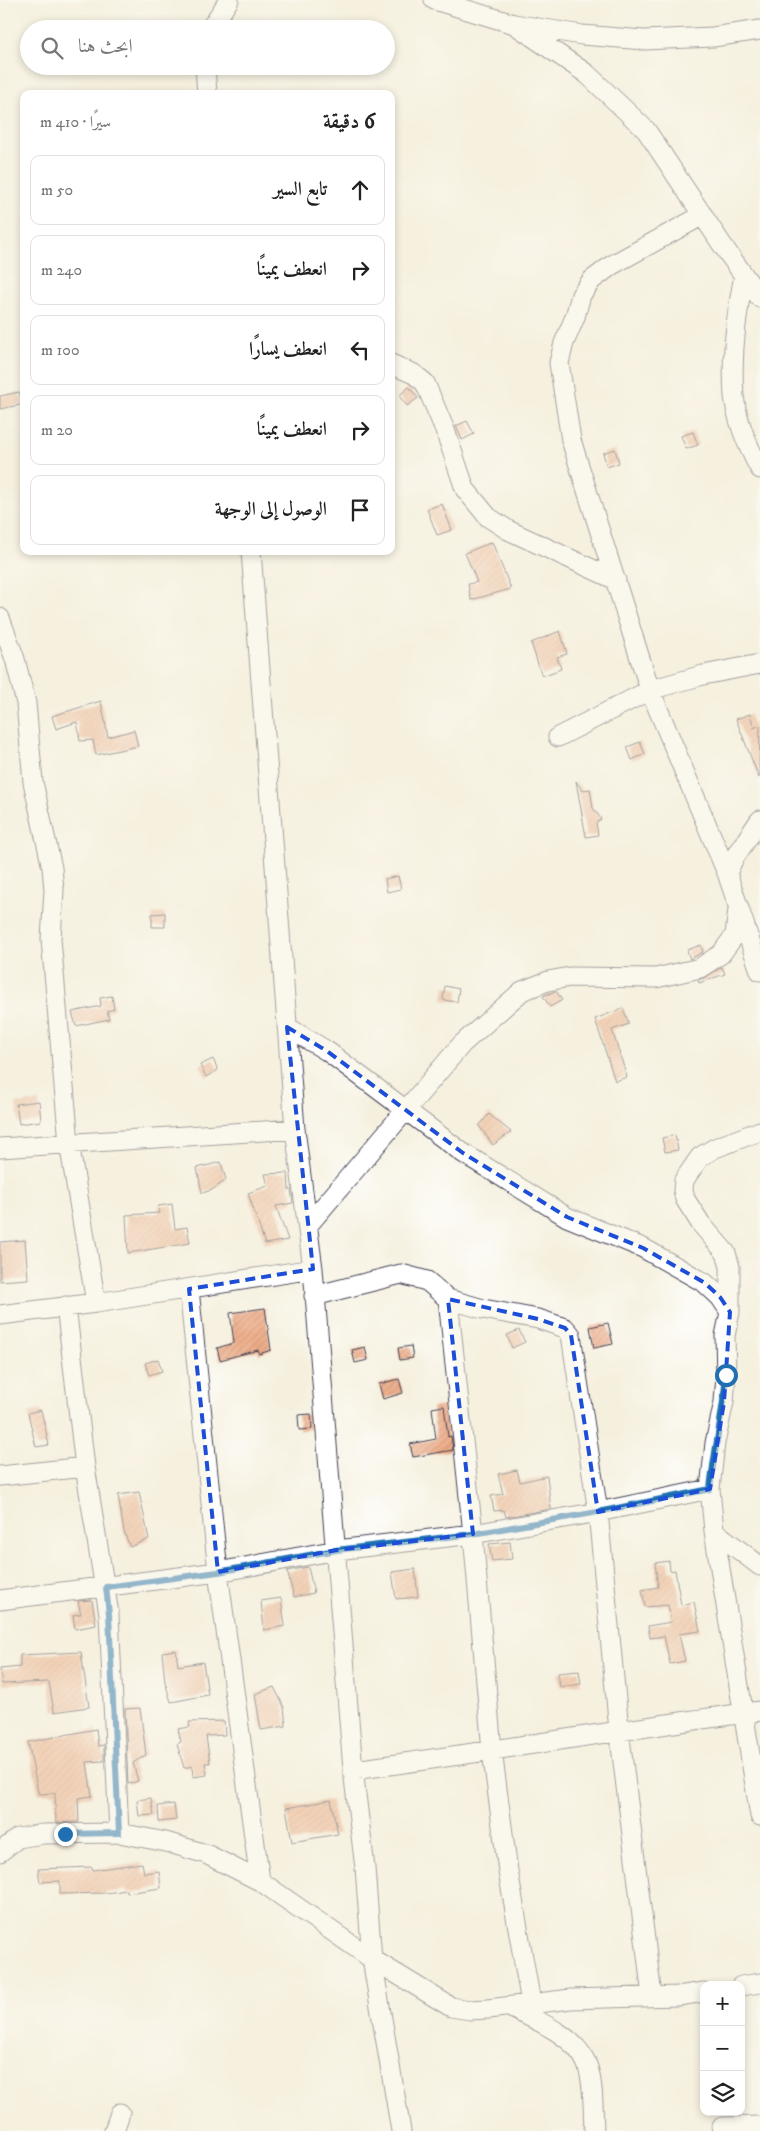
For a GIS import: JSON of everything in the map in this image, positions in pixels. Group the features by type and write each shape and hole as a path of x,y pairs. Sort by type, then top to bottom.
{"street":[{"path":"216,20 229,0"},
{"path":"434,0 514,24 582,35 644,40 713,38 760,30"},
{"path":"514,24 587,74 646,130 760,298"},
{"path":"205,75 207,90"},
{"path":"702,215 612,265 592,280 581,295 559,363 571,440 650,690 727,873 760,970"},
{"path":"744,276 738,307 734,353 734,397 744,434 760,469"},
{"path":"395,366 414,374 425,383 445,430 465,489 488,517 508,530 616,580"},
{"path":"251,555 295,1129 309,1224 353,1770 365,1868 372,1959 401,2131"},
{"path":"0,618 15,659 26,703 33,782 52,868 54,890 51,939 68,1143 96,1303"},
{"path":"558,737 650,690 703,675 760,664"},
{"path":"727,873 734,858 760,820"},
{"path":"309,1224 462,1044 522,991 548,981 570,977 656,978 700,968 721,954 735,935 738,908"},
{"path":"287,1028 327,1051 406,1108 463,1153 567,1217 642,1248 705,1283 720,1297 730,1312"},
{"path":"0,1148 295,1129"},
{"path":"760,1131 715,1148 700,1158 690,1169 684,1180 683,1190 685,1199 701,1224 726,1253 730,1267 730,1312 725,1336 726,1375 724,1402 715,1443 710,1489 714,1531 751,1712 760,1816"},
{"path":"0,1315 96,1303 313,1269"},
{"path":"314,1296 401,1274 427,1281 448,1299 482,1309 538,1319 565,1328 571,1335 598,1512 619,1730 652,1996"},
{"path":"189,1289 218,1572 260,1882"},
{"path":"448,1299 473,1534 492,1751 508,1871 531,2003"},
{"path":"66,1306 85,1467 109,1614 119,1833"},
{"path":"0,1476 85,1467"},
{"path":"0,1600 218,1572 336,1550 473,1534 598,1512 710,1489"},
{"path":"714,1531 760,1566"},
{"path":"353,1770 751,1712"},
{"path":"0,1852 18,1838 43,1834 119,1833 166,1842 206,1854 260,1882 372,1959 451,2007 470,2010 531,2003 678,1996 700,1993"},
{"path":"745,1985 760,1982"},
{"path":"509,2007 544,2023 575,2046 586,2062 590,2077 594,2131"},
{"path":"114,2131 120,2112"},
{"path":"721,2123 760,2126"}],"highlighted area":[{"path":"287,1027 327,1051 463,1153 567,1217 643,1248 705,1283 720,1297 730,1312 724,1402 710,1489 598,1512 571,1335 565,1328 538,1319 448,1299 473,1534 337,1550 218,1572 189,1289 313,1269"}],"building":[{"path":"409,387 418,398 407,406 399,396"},
{"path":"19,392 20,405 0,409 0,396"},
{"path":"467,421 474,434 462,440 456,426"},
{"path":"693,432 698,445 686,449 681,436"},
{"path":"615,449 619,463 607,467 603,453"},
{"path":"442,504 452,530 437,535 427,509"},
{"path":"492,542 511,589 471,600 468,584 477,582 465,553"},
{"path":"560,631 567,654 557,657 561,669 542,676 531,643"},
{"path":"101,701 108,737 134,730 138,746 96,755 93,740 80,741 77,722 56,729 52,716"},
{"path":"750,714 754,728 760,725 759,778 736,719"},
{"path":"640,742 645,754 632,760 627,747"},
{"path":"576,781 582,790 590,789 593,808 601,819 596,823 598,835 586,837"},
{"path":"398,876 401,889 387,892 385,879"},
{"path":"165,913 165,927 152,927 152,914"},
{"path":"701,945 703,952 690,959 687,950"},
{"path":"722,967 725,974 699,983 698,980"},
{"path":"445,986 459,989 457,1002 443,1000"},
{"path":"556,991 562,1000 550,1007 543,996"},
{"path":"112,996 114,1009 107,1011 109,1019 76,1026 72,1012 101,1006 100,998"},
{"path":"623,1008 629,1024 612,1030 627,1077 615,1081 595,1019"},
{"path":"213,1059 218,1070 206,1077 200,1065"},
{"path":"39,1101 41,1121 19,1124 16,1104"},
{"path":"489,1114 511,1132 493,1145 479,1126"},
{"path":"675,1135 678,1150 665,1152 662,1138"},
{"path":"221,1162 226,1180 212,1190 202,1193 197,1168"},
{"path":"288,1173 289,1190 291,1189 293,1203 276,1206 288,1240 265,1244 248,1193 268,1186 265,1174"},
{"path":"172,1204 175,1229 187,1227 190,1243 128,1253 126,1215 159,1213 158,1206"},
{"path":"25,1240 28,1279 0,1281 0,1242"},
{"path":"265,1308 271,1350 259,1354 258,1350 220,1360 217,1348 234,1343 230,1313"},
{"path":"608,1323 613,1344 594,1348 590,1327"},
{"path":"519,1330 525,1342 512,1348 507,1335"},
{"path":"411,1346 413,1358 400,1360 398,1348"},
{"path":"365,1347 368,1360 355,1363 352,1350"},
{"path":"158,1359 162,1371 149,1375 145,1363"},
{"path":"399,1379 403,1393 383,1399 379,1384"},
{"path":"444,1406 448,1437 451,1436 453,1450 413,1457 410,1444 436,1439 432,1408"},
{"path":"41,1410 49,1445 36,1447 28,1413"},
{"path":"311,1414 312,1429 299,1430 298,1415"},
{"path":"517,1470 520,1482 547,1476 551,1509 506,1517 504,1510 494,1511 491,1496 503,1494 498,1474"},
{"path":"139,1492 149,1539 130,1547 124,1532 118,1495"},
{"path":"510,1542 512,1559 492,1561 489,1544"},
{"path":"669,1561 670,1571 675,1570 681,1605 694,1602 700,1631 679,1634 685,1661 670,1664 664,1636 650,1638 648,1626 671,1622 668,1605 645,1607 642,1590 658,1587 655,1563"},
{"path":"308,1567 314,1593 294,1597 287,1571"},
{"path":"415,1569 418,1597 396,1599 392,1572"},
{"path":"281,1598 285,1626 264,1630 261,1601"},
{"path":"92,1600 96,1625 75,1629 73,1615 81,1614 78,1601"},
{"path":"176,1650 178,1666 203,1662 208,1695 171,1702 165,1682 162,1652"},
{"path":"81,1652 89,1707 54,1712 49,1682 2,1684 0,1669 20,1667 20,1655"},
{"path":"579,1671 581,1684 560,1687 558,1673"},
{"path":"274,1687 284,1707 286,1726 261,1730 255,1694"},
{"path":"140,1708 146,1755 133,1763 138,1781 128,1784 125,1709"},
{"path":"224,1721 225,1735 206,1736 210,1763 205,1763 207,1775 193,1777 192,1766 184,1768 177,1744 181,1742 178,1729 190,1727 189,1722"},
{"path":"96,1729 98,1746 104,1745 104,1761 87,1762 92,1796 78,1798 79,1822 56,1823 55,1793 40,1794 38,1792 28,1742"},
{"path":"151,1798 154,1815 139,1816 137,1800"},
{"path":"331,1800 338,1834 292,1842 286,1808"},
{"path":"174,1804 176,1820 159,1822 158,1806"},
{"path":"142,1863 144,1873 159,1871 161,1888 127,1893 127,1890 106,1893 60,1894 60,1881 40,1882 38,1869 92,1867 93,1870"}],"route":[{"path":"65,1834 119,1833 115,1724 106,1587 218,1572 336,1550 473,1534 598,1512 710,1489 715,1443 724,1402 726,1375"}]}
